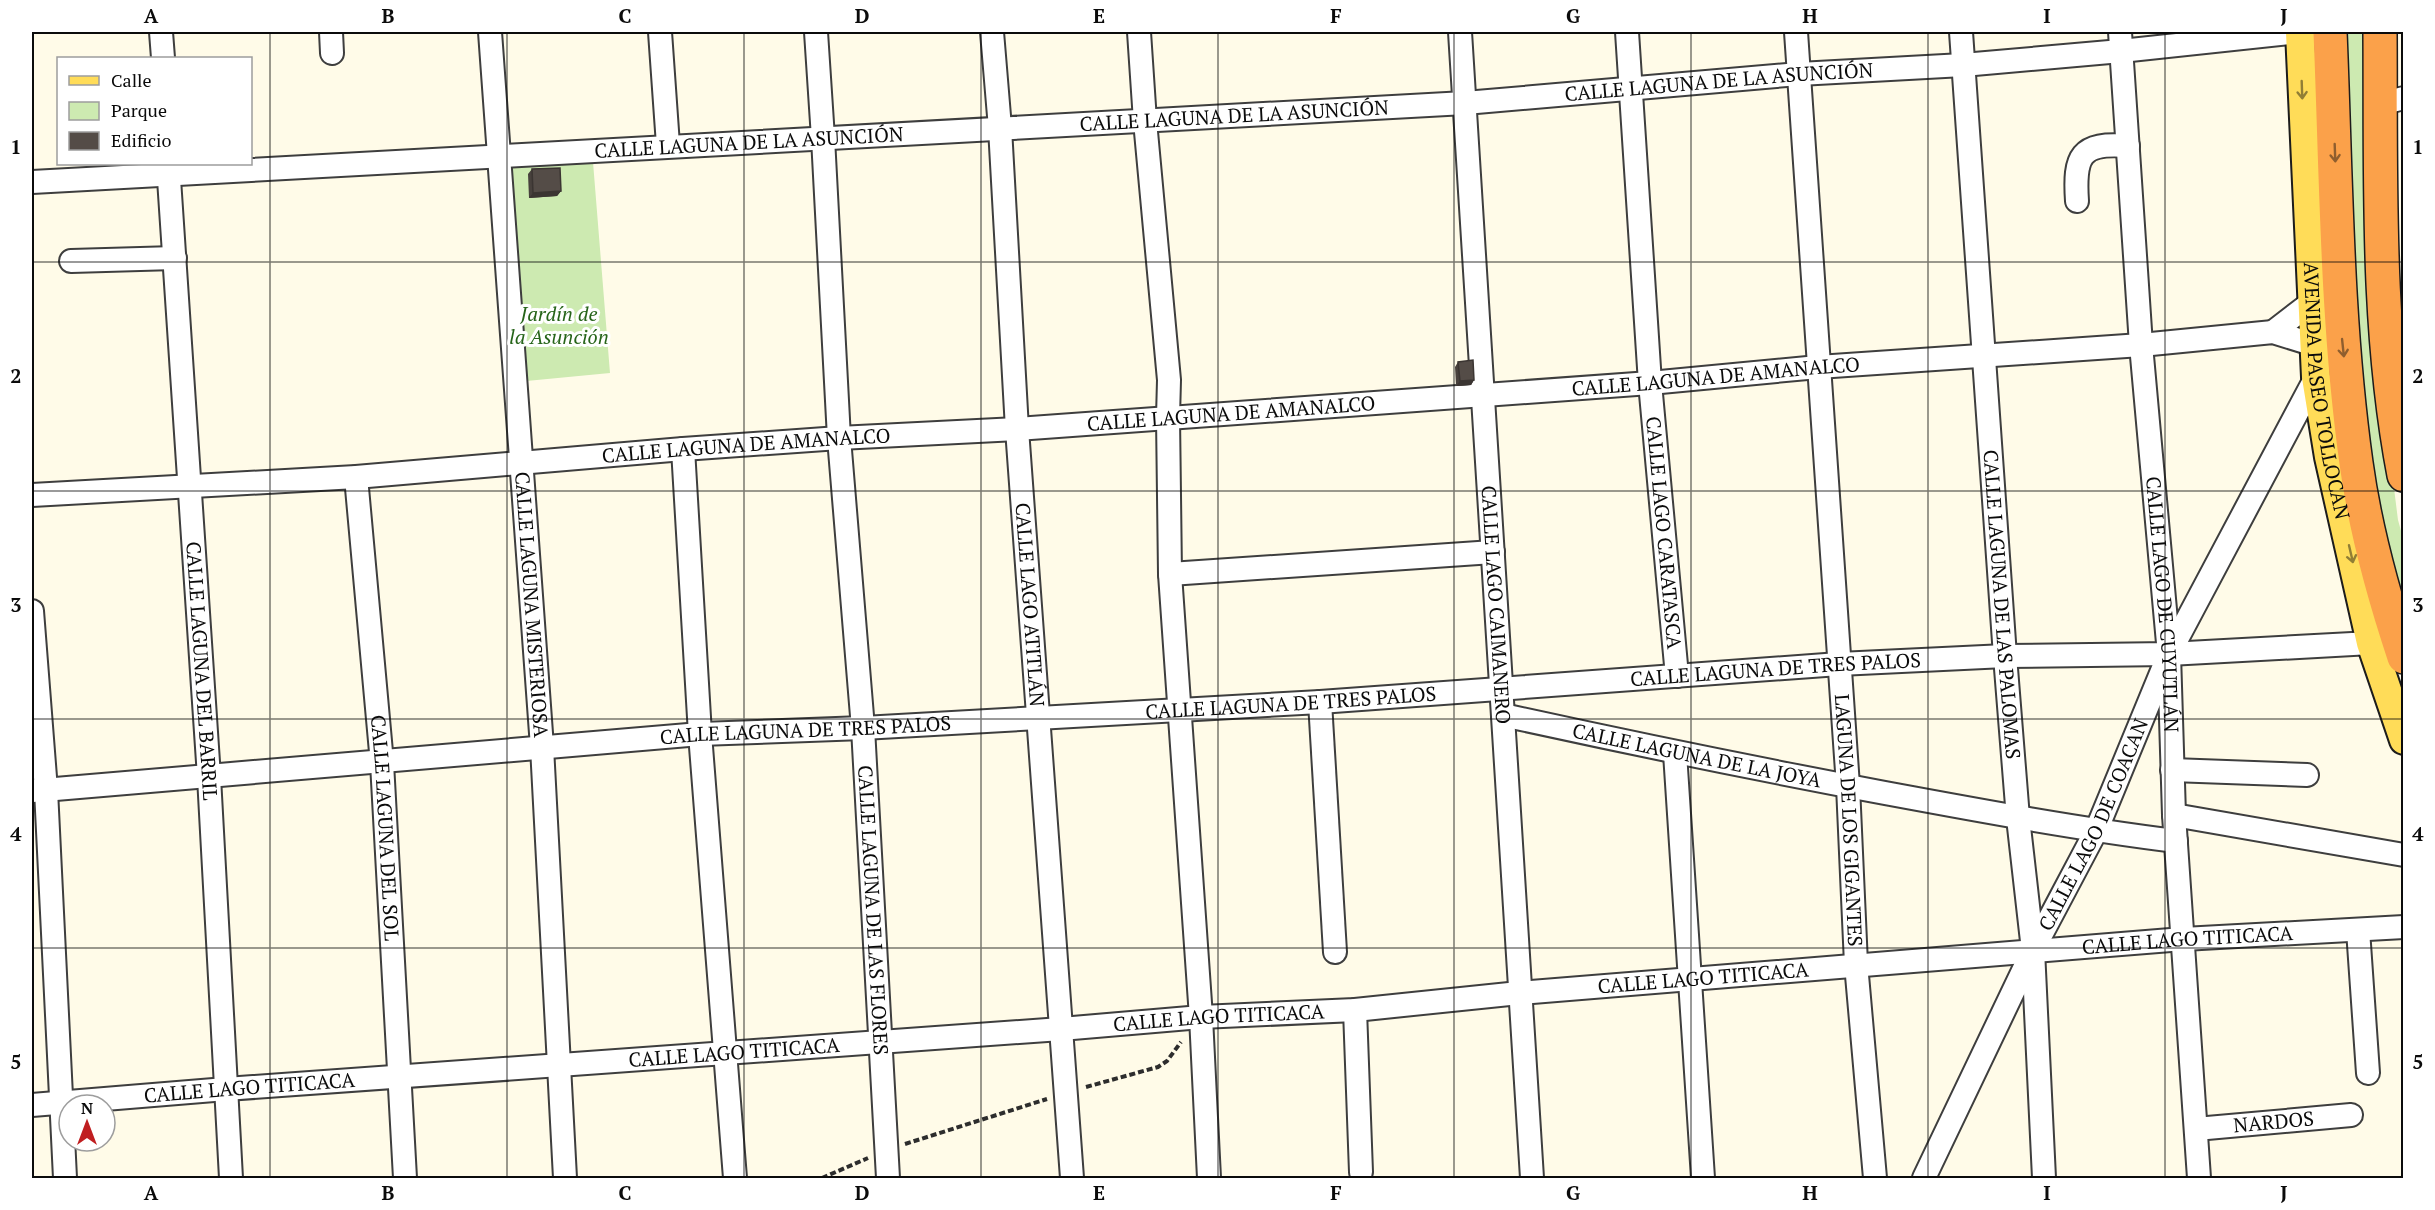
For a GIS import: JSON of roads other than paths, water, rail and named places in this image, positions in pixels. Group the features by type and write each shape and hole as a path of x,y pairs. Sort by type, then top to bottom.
{"highway":[{"name":"AVENIDA PASEO TOLLOCAN","path":"2330,32 2342,333 2344,466 2403,657"},
{"path":"2380,32 2382,267 2396,436 2403,475"}],"main road":[{"name":"AVENIDA PASEO TOLLOCAN","path":"2299,32 2316,377 2344,466 2371,643 2403,740"},
{"path":"2392,32 2398,100 2394,253 2403,358"}],"street":[{"path":"161,32 163,57"},
{"name":"CALLE LAGUNA MISTERIOSA","path":"489,32 542,747 566,1179"},
{"path":"660,32 668,146"},
{"name":"CALLE LAGUNA DE LAS FLORES","path":"816,32 824,138 839,438 863,728 888,1179"},
{"name":"CALLE LAGO ATITLÁN","path":"992,32 1000,128 1017,429 1072,1179"},
{"path":"1139,32 1169,380 1170,574 1201,1017 1209,1179"},
{"name":"CALLE LAGO CAIMANERO","path":"1460,32 1532,1179"},
{"name":"CALLE LAGO CARATASCA","path":"1627,32 1650,382 1677,676"},
{"name":"LAGUNA DE LOS GIGANTES","path":"1796,32 1848,786 1856,964 1875,1179"},
{"name":"CALLE LAGUNA DE LAS PALOMAS","path":"1960,32 2005,656 2018,818 2033,950 2044,1179"},
{"name":"CALLE LAGUNA DE LA ASUNCIÓN","path":"32,182 169,169 668,146 1465,103 1631,91 1799,74 1963,65 2121,41 2299,32"},
{"name":"CALLE LAGO DE CUYUTLÁN","path":"2121,41 2141,345 2169,654 2174,815 2199,1179"},
{"path":"2077,201 2075,176 2078,163 2085,153 2096,146 2128,146"},
{"name":"CALLE LAGUNA DEL BARRIL","path":"169,169 209,777 231,1179"},
{"path":"71,261 175,258"},
{"path":"2273,332 2312,302"},
{"name":"CALLE LAGUNA DE AMANALCO","path":"32,495 357,477 839,438 1017,429 1484,395 1818,367 2141,345 2273,332 2315,345"},
{"name":"CALLE LAGO DE COACAN","path":"1924,1179 2033,950 2096,831 2169,654 2316,377"},
{"path":"683,450 700,734 735,1179"},
{"name":"CALLE LAGUNA DEL SOL","path":"357,477 382,763 405,1179"},
{"path":"1170,574 1492,552"},
{"path":"32,611 39,791 60,1093"},
{"name":"CALLE LAGUNA DE TRES PALOS","path":"39,791 700,734 863,728 1320,702 1839,664 2005,656 2169,654 2371,643"},
{"path":"1320,702 1335,952"},
{"name":"CALLE LAGUNA DE LA JOYA","path":"1503,715 1674,753 2018,818 2176,841"},
{"path":"1674,753 1703,1179"},
{"path":"2172,770 2307,775"},
{"path":"2174,815 2403,855"},
{"name":"CALLE LAGO TITICACA","path":"117,1098 1201,1017 1355,1010 1519,993 2033,950 2403,927"},
{"path":"2358,930 2368,1073"},
{"path":"1355,1010 1361,1172"},
{"name":"CALLE LAGO TITICACA","path":"32,1105 57,1103"},
{"name":"NARDOS","path":"2196,1129 2351,1115"},
{"path":"64,1153 65,1179"}],"park label":[{"name":"Jardín de la Asunción","path":"559,326"}]}
